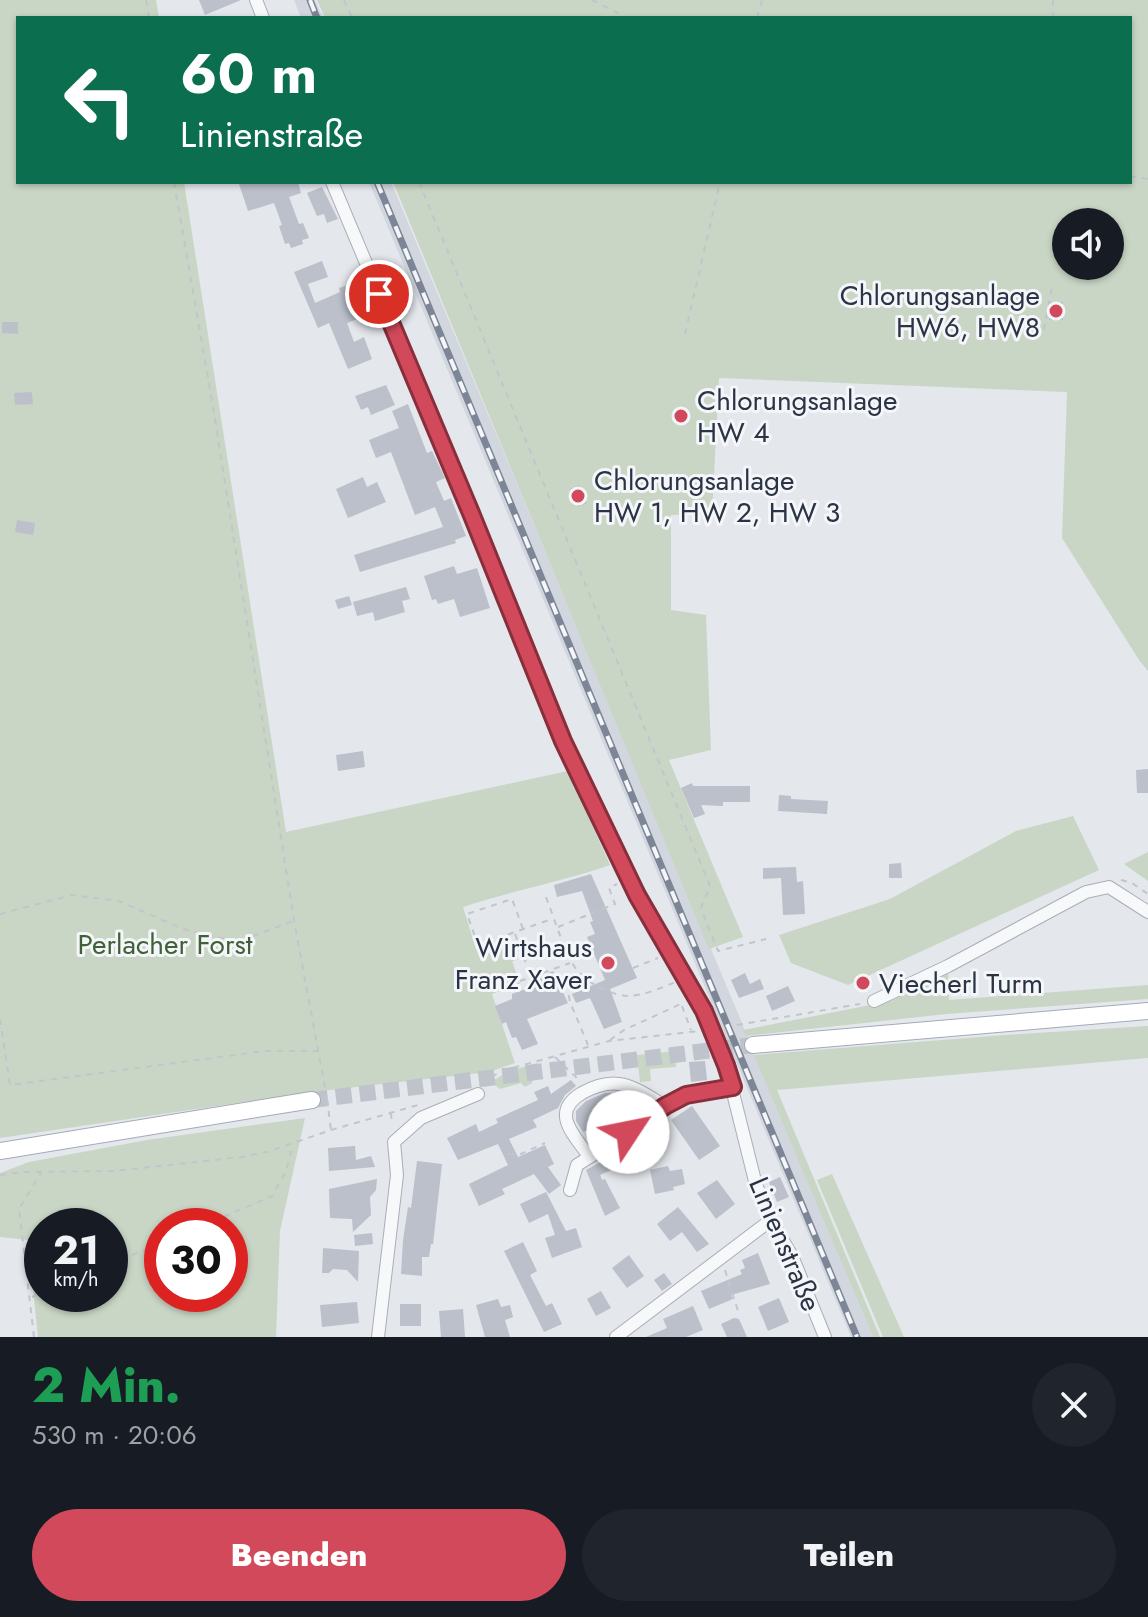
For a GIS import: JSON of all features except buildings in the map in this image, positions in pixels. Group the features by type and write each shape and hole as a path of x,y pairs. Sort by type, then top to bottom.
{"main road":[{"path":"753,1045 1148,1011"},
{"path":"0,1151 312,1100"}],"street":[{"name":"Linienstraße","path":"333,184 563,741 629,880 704,1011 733,1087 756,1185 771,1220 792,1256 825,1337"},
{"path":"874,1001 948,966 1086,892 1109,887 1148,912"},
{"path":"589,1156 567,1123 565,1113 570,1100 603,1084 620,1084 665,1106"},
{"path":"570,1190 577,1165 665,1106 686,1095 733,1087"},
{"path":"378,1337 397,1175 394,1142 421,1118 475,1089"},
{"path":"616,1337 771,1220"}],"path":[{"path":"592,0 624,16"},
{"path":"174,184 331,1130"},
{"path":"420,184 710,886 701,908 718,951 766,939"},
{"path":"685,334 720,184"},
{"path":"1044,330 1052,287"},
{"path":"558,927 615,904 609,888 629,880"},
{"path":"0,914 72,895 119,901 183,929 237,942 294,920"},
{"path":"546,897 572,962 582,976 597,986 627,996 672,984"},
{"path":"523,929 512,899 467,914 478,945 555,918"},
{"path":"514,932 532,977"},
{"path":"633,968 669,953"},
{"path":"512,960 523,956"},
{"path":"520,981 572,962"},
{"path":"582,976 568,991 589,1046"},
{"path":"609,1041 624,1030 696,998"},
{"path":"746,1025 874,1001"},
{"path":"475,1089 509,1069 589,1046 691,1031 681,1004"},
{"path":"0,1019 10,1085 265,1051 320,1051"},
{"path":"553,1056 589,1089"},
{"path":"0,1175 114,1171 241,1157 420,1104"},
{"path":"508,1154 521,1154 545,1143"},
{"path":"244,1208 272,1196 286,1171 293,1144"},
{"path":"24,1246 19,1209 42,1172"},
{"path":"721,1258 738,1311"},
{"path":"32,1312 34,1337"}],"shaded area":[{"path":"294,0 315,0 322,16 300,16"},
{"path":"370,184 392,184 873,1337 851,1337"}],"green space":[{"name":"Perlacher Forst","path":"0,0 156,0 159,16 16,16 16,184 184,184 286,832 568,771 610,865 463,907 476,949 505,940 520,984 492,994 515,1063 489,1072 312,1092 0,1138"},
{"path":"317,0 1148,0 1148,671 1062,538 1067,392 719,378 712,514 671,515 671,610 706,615 711,750 669,760 743,937 709,949 394,184 1132,184 1132,16 324,16"},
{"path":"1073,816 1099,870 848,985 791,963 779,935 890,899 1016,831"},
{"path":"1148,852 1148,881 1124,864"},
{"path":"948,970 949,1000 1148,985 1148,999 946,1014 746,1036 743,1030 891,1001"},
{"path":"1148,1026 1148,1058 777,1090 880,1337 873,1337 754,1055"},
{"path":"685,1050 685,1056 675,1057 676,1067 650,1069 651,1081 640,1082 637,1055"},
{"path":"538,1063 532,1083 525,1087 521,1083 500,1089 491,1082 509,1071"},
{"path":"305,1118 280,1231 276,1337 38,1337 35,1312 128,1312 128,1208 24,1208 24,1240 0,1237 0,1173 29,1162 147,1140"},
{"path":"832,1174 904,1337 883,1337 817,1180"}],"tunnel":[{"path":"312,1100 753,1045"}],"railway":[{"path":"310,0 316,16"},
{"path":"378,184 857,1337"}],"place":[{"name":"Chlorungsanlage HW6, HW8","path":"1056,311"},
{"name":"Chlorungsanlage HW 4","path":"681,416"},
{"name":"Chlorungsanlage HW 1, HW 2, HW 3","path":"578,496"},
{"name":"Wirtshaus Franz Xaver","path":"608,963"},
{"name":"Viecherl Turm","path":"863,983"}],"route":[{"path":"379,294 570,759 637,895 704,1011 733,1087 686,1095 628,1132"}]}
